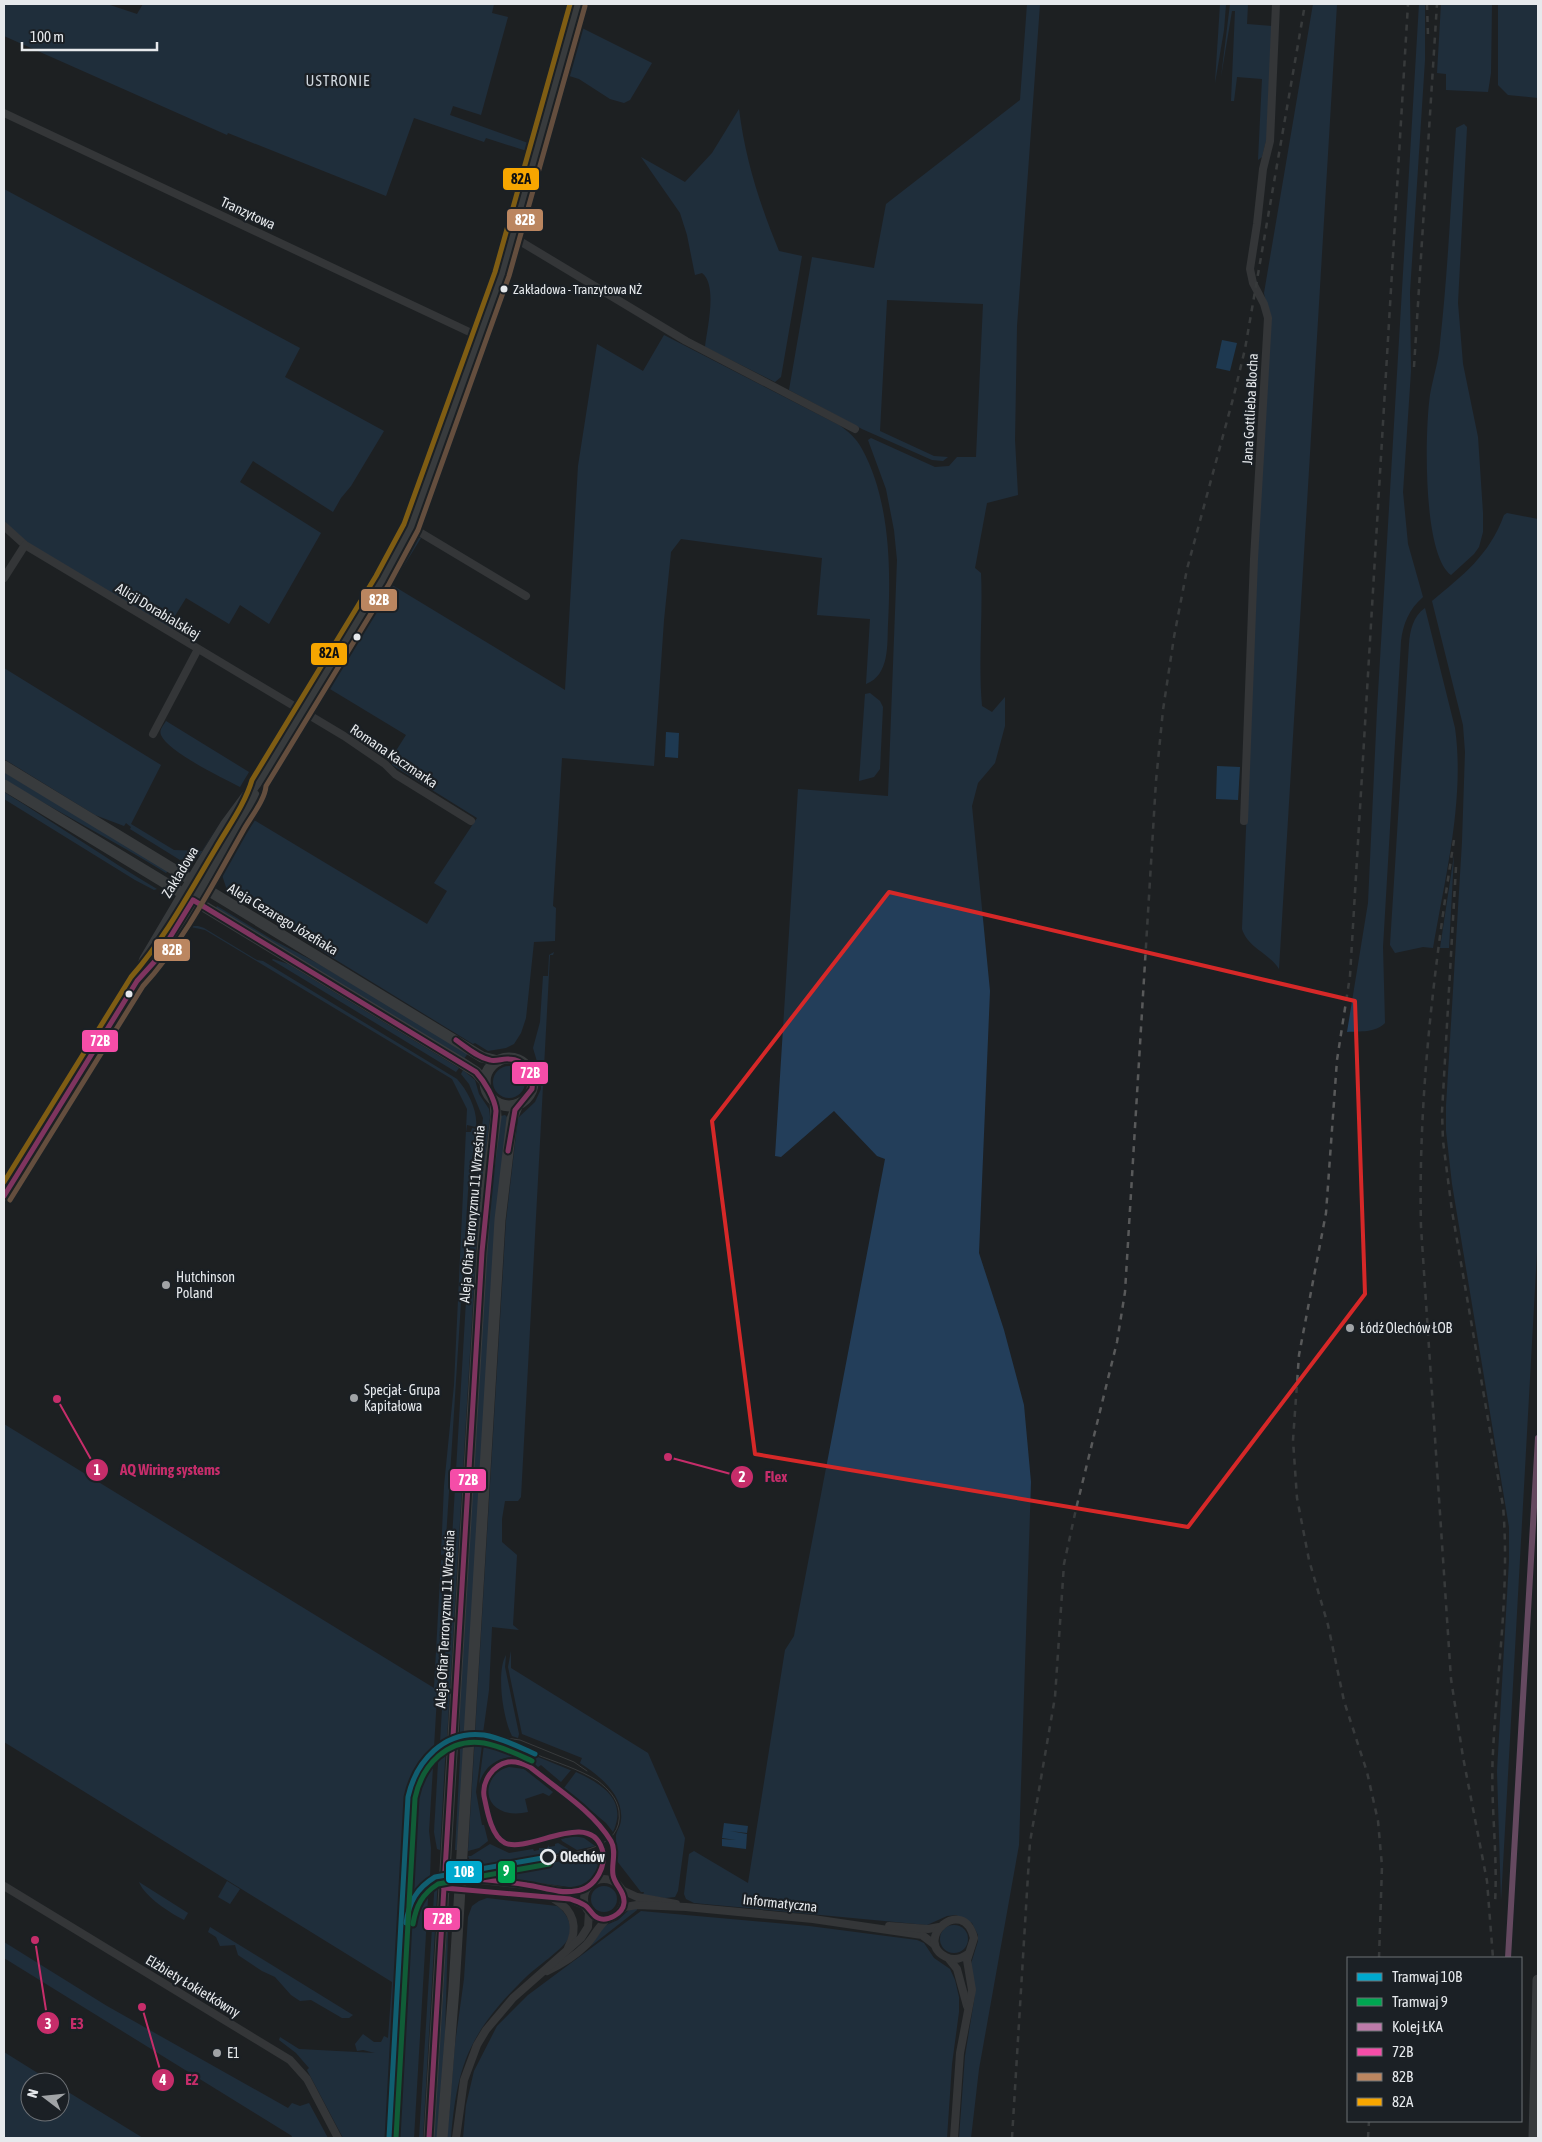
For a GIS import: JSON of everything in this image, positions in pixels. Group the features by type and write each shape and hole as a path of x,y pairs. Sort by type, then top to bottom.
{"street":[{"name":"Zakładowa","path":"4,1196 137,981 156,960 188,897 246,812 258,784 397,555 411,527 480,337 513,237 578,4"},
{"name":"Jana Gottlieba Blocha","path":"1244,821 1254,559 1268,318 1264,304 1253,283 1250,269 1258,224 1263,169 1270,141 1276,4"},
{"name":"Tranzytowa","path":"4,112 480,337"},
{"path":"513,237 686,342 855,429"},
{"name":"Alicji Dorabialskiej","path":"4,526 25,545 303,711"},
{"path":"411,527 526,596"},
{"path":"4,578 25,545"},
{"path":"153,734 198,649"},
{"name":"Romana Kaczmarka","path":"303,711 385,764 395,774 471,821"},
{"name":"Aleja Cezarego Józefiaka","path":"4,766 482,1056 498,1061"},
{"path":"4,785 476,1072 485,1082 489,1095 495,1102 509,1106 518,1104 529,1096 532,1088 529,1069 520,1061 513,1059 498,1061 489,1069 485,1082"},
{"name":"Aleja Ofiar Terroryzmu 11 Września","path":"429,2138 482,1252 487,1184 496,1117 495,1102"},
{"name":"Aleja Ofiar Terroryzmu 11 Września","path":"442,2138 454,1988 500,1220 512,1119 518,1104"},
{"path":"460,1884 535,1886 568,1892 578,1891 588,1887 593,1882 607,1879 613,1881 622,1890 624,1904 621,1911 601,1924 585,1946 560,1965 543,1974"},
{"path":"444,1882 554,1899 570,1899 602,1919 609,1918"},
{"name":"Elżbiety Łokietkówny","path":"4,1886 290,2060 307,2078 338,2138"},
{"path":"456,2138 464,2080 477,2045 507,2003 543,1974 585,1933 589,1922 584,1899 588,1887"},
{"name":"Informatyczna","path":"622,1890 637,1897 686,1907"},
{"path":"554,1899 565,1907 573,1919 574,1932 566,1951"},
{"name":"Informatyczna","path":"621,1911 625,1907 637,1906 686,1907 871,1926 928,1928 939,1927 951,1920 963,1921 974,1938 972,1949 968,1954 967,1967 972,1990 959,2062 954,2138"},
{"name":"Informatyczna","path":"871,1926 922,1935 935,1945 943,1956 949,1959 957,1969 968,2010"},
{"path":"935,1945 934,1938 939,1927"},
{"path":"949,1959 962,1958 968,1954"},
{"path":"1534,2138 1538,1980"}],"highlighted area":[{"path":"889,892 1355,1001 1365,1294 1188,1527 755,1454 712,1121"}],"shaded area":[{"path":"4,4 107,4 137,14 143,4 494,4 492,13 508,17 481,115 453,106 450,115 528,143 528,141 533,142 530,152 486,138 484,142 414,118 386,196 228,133 227,135 4,36"},
{"path":"1027,4 1040,4 1017,326 1015,440 1018,495 987,503 975,568 981,573 980,672 982,706 992,712 1005,697 1005,726 995,763 978,783 972,806 990,991 979,1253 1004,1330 1024,1405 1031,1482 1019,1845 979,2069 971,2138 959,2138 965,2056 975,1995 970,1967 978,1935 972,1923 956,1915 947,1916 927,1925 694,1903 686,1899 684,1894 689,1854 694,1851 748,1883 785,1650 794,1636 885,1159 877,1156 834,1111 781,1157 775,1156 798,789 888,796 897,560 894,530 886,489 868,440 871,438 935,467 949,466 957,457 976,457 983,304 887,300 880,431 934,456 948,457 943,461 932,460 862,429 789,390 812,257 874,268 886,204 1020,100"},
{"path":"1220,4 1226,4 1224,30 1215,83"},
{"path":"1230,4 1248,4 1247,24 1273,26 1268,133 1262,157 1258,160 1262,79 1237,77 1234,101 1231,101 1235,11 1232,11 1221,77"},
{"path":"1313,4 1337,4 1279,969 1275,963 1249,941 1242,929 1269,316 1264,293"},
{"path":"1419,4 1425,4 1425,60 1410,292 1411,371 1403,492 1408,544 1423,597 1408,617 1401,641 1383,947 1385,1023 1372,1030 1347,1032 1368,903 1377,710"},
{"path":"1441,4 1492,4 1491,73 1488,92 1446,90 1446,74 1437,73"},
{"path":"1498,4 1538,4 1538,98 1508,95 1498,85"},
{"path":"576,25 652,63 630,100 624,103 610,99 579,79 563,74"},
{"path":"739,109 745,146 754,182 779,251 802,256 781,377 775,382 705,347 711,297 710,287 702,273 695,275 687,235 680,213 641,157 685,182 712,153"},
{"path":"1464,124 1467,127 1458,303 1463,364 1478,437 1483,532 1479,547 1474,554 1451,575 1442,563 1435,543 1430,518 1427,435 1430,395 1438,356 1443,316 1456,128"},
{"path":"4,189 300,348 285,377 384,431 333,512 253,461 240,482 321,533 269,624 240,605 229,624 186,598 173,619 175,626 173,629 37,550 4,523"},
{"path":"664,335 839,425 860,445 878,490 887,535 889,580 886,658 879,674 874,680 866,684 870,619 817,615 822,558 681,539 671,552 664,620 654,766 562,758 553,906 556,908 555,941 534,942 526,1018 521,1033 514,1044 506,1048 488,1051 475,1043 473,1044 328,955 227,890 220,869 244,828 249,824 247,822 249,817 427,924 447,891 434,883 477,818 392,765 392,757 406,735 325,686 414,536 421,538 392,585 565,690 578,466 597,344 643,371"},
{"path":"1507,513 1538,519 1538,1234 1501,1901 1497,1771 1509,1561 1509,1527 1452,1184 1446,1131 1462,842 1465,752 1463,725 1432,601 1474,564 1491,542 1504,515"},
{"path":"1425,608 1455,728 1457,755 1456,810 1433,948 1423,947 1395,953 1390,945 1409,644 1411,629 1415,619"},
{"path":"4,668 161,765 131,824 174,850 202,851 219,823 200,855 180,860 130,829 131,827 126,823 124,826 95,815 4,759"},
{"path":"870,693 880,701 883,707 880,769 874,777 859,781 865,694"},
{"path":"166,721 249,772 240,787 185,757 166,742 161,735 161,731"},
{"path":"4,772 168,871 166,873 4,779"},
{"path":"4,792 157,889 154,890 135,880 4,799"},
{"path":"1454,855 1449,948 1440,948"},
{"path":"217,906 468,1053 464,1059 216,908"},
{"path":"186,926 178,941 176,939"},
{"path":"186,926 204,928 257,960 263,961 457,1079 465,1089 471,1102 475,1114 476,1127 467,1125 466,1132 471,1132 472,1128 476,1129 468,1191 445,1554 441,1555 444,1486 454,1385 467,1109 452,1079 205,930"},
{"path":"554,952 553,955 550,955 521,1497 518,1501 505,1501 502,1519 502,1542 517,1555 513,1625 519,1630 492,1627 489,1690 483,1733 475,1733 506,1221 518,1118 535,1102 541,1089 541,1075 533,1048 540,1022 543,976 548,976 549,955"},
{"path":"273,959 288,964 459,1068 456,1072"},
{"path":"509,1066 515,1067 520,1071 524,1076 524,1088 520,1093 515,1097 509,1098 503,1097 498,1093 494,1088 493,1082 494,1076 498,1071 503,1067"},
{"path":"463,1070 475,1080 479,1094 489,1109 490,1117 476,1252 447,1739 440,1743 469,1250 483,1118 469,1084 461,1074"},
{"path":"505,1115 507,1117 457,1850 455,1850 460,1758 460,1706 487,1252 492,1185 501,1116"},
{"path":"4,1424 434,1688 441,1560 445,1561 434,1747 416,1766 407,1791 387,2138 343,2138 307,2070 309,2068 296,2053 279,2040 280,2037 299,2049 375,2053 363,2050 357,2051 355,2044 363,2034 374,2042 381,2042 384,2036 388,2038 392,1982 4,1742"},
{"path":"511,1651 511,1668 648,1753 685,1838 678,1891 675,1897 665,1898 643,1895 644,1892 641,1892 617,1861 616,1836 621,1820 619,1802 609,1787 595,1773 580,1763 582,1758 522,1734 508,1667"},
{"path":"506,1655 505,1667 519,1734 518,1738 512,1736 506,1719 502,1696 501,1672"},
{"path":"475,1736 483,1737 476,1792 482,1825 484,1825 488,1841 479,1848 468,1851"},
{"path":"485,1737 503,1742 513,1757 501,1759 487,1768 479,1784"},
{"path":"446,1743 440,1850 437,1849 434,1832 439,1747"},
{"path":"521,1750 571,1770 561,1782 541,1765 538,1767"},
{"path":"434,1751 429,1831 431,1848 430,1877 417,1887 408,1902 406,1901 411,1793 417,1772"},
{"path":"509,1767 524,1769 553,1792 549,1796 543,1793 525,1799 528,1812 513,1813 501,1810 493,1804 489,1796 488,1787 498,1772"},
{"path":"576,1772 603,1788 615,1802 617,1821 613,1832 606,1823 564,1788"},
{"path":"574,1836 584,1838 595,1846 577,1850 561,1839"},
{"path":"558,1843 572,1851 473,1868 468,1856 490,1844 509,1853 533,1849 534,1851 539,1850 539,1848 547,1848 549,1845 549,1847 555,1846"},
{"path":"586,1857 600,1866 591,1880 576,1888 483,1875 475,1871 523,1862 525,1867"},
{"path":"438,1878 423,2138 419,2138 435,1879"},
{"path":"227,1881 240,1889 230,1904 218,1897"},
{"path":"139,1882 188,1913 184,1920 152,1899"},
{"path":"429,1882 414,2138 395,2138 408,1916 416,1896"},
{"path":"604,1886 613,1890 617,1899 613,1908 604,1912 595,1908 591,1899 595,1890"},
{"path":"449,1898 445,2035 437,2138 434,2138"},
{"path":"487,1898 557,1906 564,1912 568,1920 570,1934 561,1948 530,1973 507,1996 480,2032 470,2049 463,2068 454,2111 451,2138 447,2138 455,2044 464,1979 468,1917 472,1906"},
{"path":"637,1908 637,1910 591,1946 604,1926 618,1920 629,1910"},
{"path":"641,1911 809,1926 917,1940 924,1943 934,1958 950,1969 959,1997 947,2138 463,2138 466,2105 474,2071 497,2026 528,1995"},
{"path":"954,1925 964,1929 968,1939 964,1949 954,1953 944,1949 940,1939 944,1929"},
{"path":"210,1927 353,2015 349,2018 342,2018 311,2000 300,2001 291,1995 275,1977 238,1955 235,1945 220,1946 216,1937 208,1932"},
{"path":"4,1942 107,2006 288,2108 292,2103 300,2106 309,2103 328,2138 291,2138 292,2136 4,1958"},
{"path":"4,2052 36,2072 20,2072 20,2122 70,2122 70,2093 143,2138 4,2138"}],"water":[{"path":"1222,340 1237,343 1230,371 1216,368"},
{"path":"666,732 679,733 678,758 665,757"},
{"path":"1217,766 1240,767 1238,800 1216,799"},
{"path":"724,1823 748,1826 747,1833 730,1831 747,1834 746,1849 722,1846 722,1839 736,1840 722,1838"}],"tram line":[{"name":"10B","path":"389,2138 408,1797 412,1784 425,1760 444,1743 456,1738 470,1735 491,1736 535,1754"},
{"path":"484,1735 520,1740 574,1762 587,1771"},
{"name":"9","path":"396,2138 415,1798 418,1786 430,1765 448,1749 459,1744 471,1742 490,1744 509,1750 532,1761"},
{"path":"535,1754 575,1769 598,1781 612,1794 619,1811 618,1824 614,1834 606,1841 583,1851 548,1857"},
{"name":"10B","path":"406,1923 409,1909 415,1896 423,1886 435,1877 548,1857"},
{"name":"9","path":"413,1924 421,1901 438,1884 549,1864"}],"railway":[{"path":"1012,2138 1030,1842 1055,1697 1064,1564 1117,1342 1125,1292 1156,781 1163,710 1187,569 1245,349 1305,4"},
{"path":"1379,1957 1382,1866 1378,1821 1367,1772 1344,1701 1328,1625 1309,1560 1297,1498 1293,1440 1299,1355 1326,1213 1337,1060 1350,976 1408,4"},
{"path":"1427,4 1428,35"},
{"path":"1414,367 1437,4"},
{"path":"1454,840 1440,936 1429,1033 1422,1130 1421,1227 1451,1679 1463,1757 1487,1881 1493,1957"},
{"path":"1456,867 1442,1112 1443,1141 1452,1211 1503,1506 1505,1537 1504,1598 1492,1771 1496,1865 1495,1903"},
{"path":"1368,2138 1369,2122"}],"rail line":[{"name":"ŁKA","path":"1508,1957 1538,1438"}],"transit line":[{"name":"82A","path":"4,1182 131,977 166,931 241,807 252,780 376,576 404,524 495,272 570,4"},
{"name":"82B","path":"10,1200 143,986 185,932 260,803 266,786 389,584 418,530 509,276 585,6"},
{"name":"72B","path":"4,1196 137,981 156,960 193,900 476,1072 492,1096 496,1111 482,1252 429,2138"},
{"name":"72B","path":"456,1040 485,1059 495,1061 509,1059 520,1062 530,1073 532,1089 515,1110 508,1151"},
{"name":"72B","path":"444,1876 506,1882 569,1892 586,1888 597,1877 602,1865 603,1852 595,1838 585,1833 572,1832 516,1845 505,1843 496,1835 490,1822 484,1796 485,1785 493,1770 498,1766 508,1762 516,1762 530,1767 563,1792 585,1810 603,1830 613,1845 613,1875 623,1895 624,1903 618,1914 602,1919 595,1916 583,1904 570,1899 444,1888"}],"place":[{"name":"Zakładowa - Tranzytowa NŻ","path":"504,289"},
{"name":"Hutchinson Poland","path":"166,1285"},
{"name":"Łódź Olechów ŁOB","path":"1350,1328"},
{"name":"Specjał - Grupa Kapitałowa","path":"354,1398"},
{"name":"AQ Wiring systems","path":"57,1399"},
{"name":"Flex","path":"668,1457"},
{"name":"Olechów","path":"548,1857"},
{"name":"E3","path":"35,1940"},
{"name":"E2","path":"142,2007"},
{"name":"E1","path":"217,2053"}],"district":[{"name":"USTRONIE","path":"338,81"}]}
